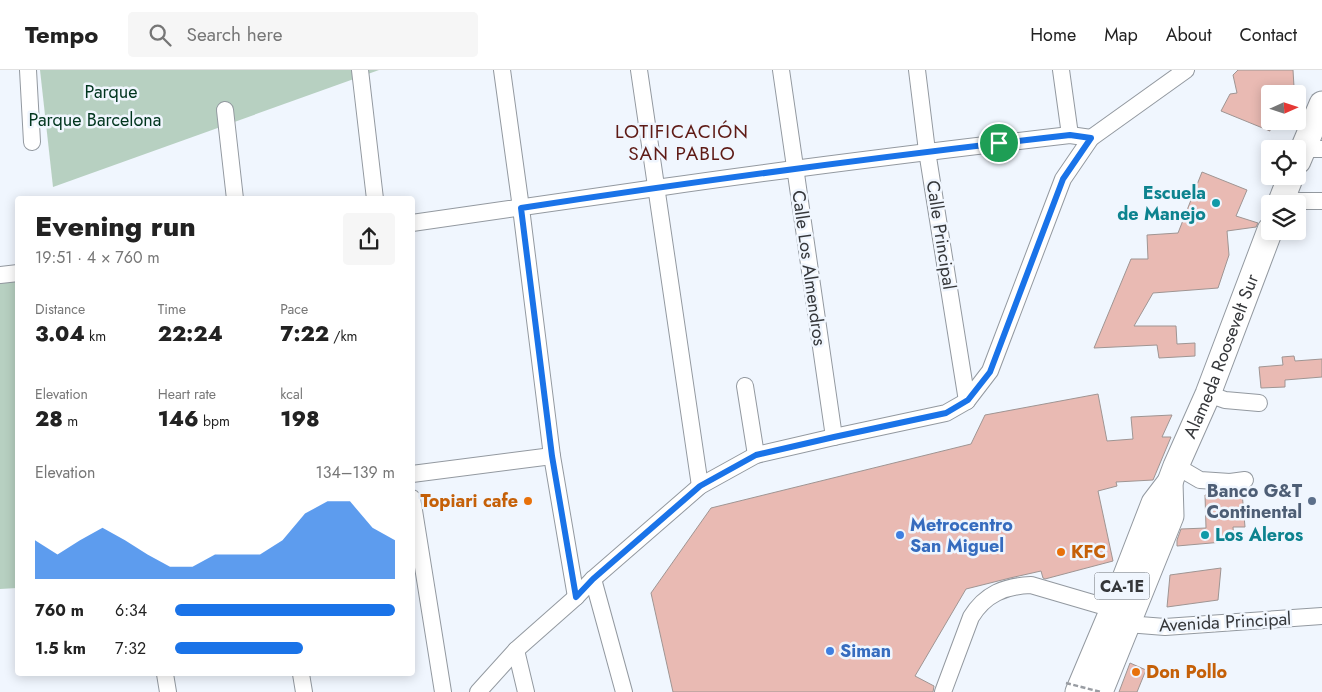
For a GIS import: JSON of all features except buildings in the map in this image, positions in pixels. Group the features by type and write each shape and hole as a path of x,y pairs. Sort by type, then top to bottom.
{"highway":[{"path":"1307,153 1322,104"},
{"name":"Alameda Roosevelt Sur","path":"1173,474 1208,394 1266,240"},
{"name":"CA-1E","path":"1101,692 1120,617 1154,503 1173,474"},
{"name":"CA-1E","path":"1072,687 1120,617"}],"street":[{"path":"28,70 32,142"},
{"path":"360,70 375,196"},
{"path":"502,70 552,456 576,597"},
{"path":"639,70 700,486"},
{"name":"Calle Los Almendros","path":"781,70 834,437"},
{"name":"Calle Principal","path":"917,70 927,152 968,400"},
{"path":"1061,70 1070,135"},
{"path":"478,692 516,650 576,597 593,579 700,486 756,455 946,413 968,400 990,372 1063,179 1091,138 1186,70"},
{"path":"225,110 235,196"},
{"path":"415,223 927,152 1070,135 1091,138"},
{"path":"1306,201 1322,201"},
{"path":"0,276 15,274"},
{"path":"745,386 756,455"},
{"path":"1208,394 1225,400 1259,403"},
{"path":"415,474 552,456"},
{"path":"1173,474 1200,480 1230,482 1245,480"},
{"path":"415,517 443,692"},
{"path":"593,579 624,692"},
{"name":"Avenida Principal","path":"943,692 971,617 978,606 995,593 1021,585 1031,585 1120,617 1165,627 1322,616"},
{"path":"516,650 526,692"},
{"path":"165,676 168,692"},
{"path":"301,676 304,692"}],"path":[{"path":"1072,687 1101,692"}],"green space":[{"name":"Parque Barcelona","path":"40,70 379,70 53,187"},
{"path":"15,274 15,588 0,589 0,276"}],"place":[{"name":"Escuela de Manejo","path":"1216,203"},
{"name":"Topiari cafe","path":"528,501"},
{"name":"Banco G&T Continental","path":"1312,501"},
{"name":"Metrocentro San Miguel","path":"900,535"},
{"name":"Los Aleros","path":"1205,535"},
{"name":"KFC","path":"1061,552"},
{"name":"Siman","path":"830,651"},
{"name":"Don Pollo","path":"1136,672"}],"district":[{"name":"LOTIFICACIÓN SAN PABLO","path":"682,142"}],"route":[{"path":"1070,135 1091,138 1063,179 990,372 968,400 946,413 756,455 700,486 593,579 576,597 552,456 521,208 655,188 999,143 1070,135"}],"park label":[{"name":"Parque","path":"111,92"}]}
